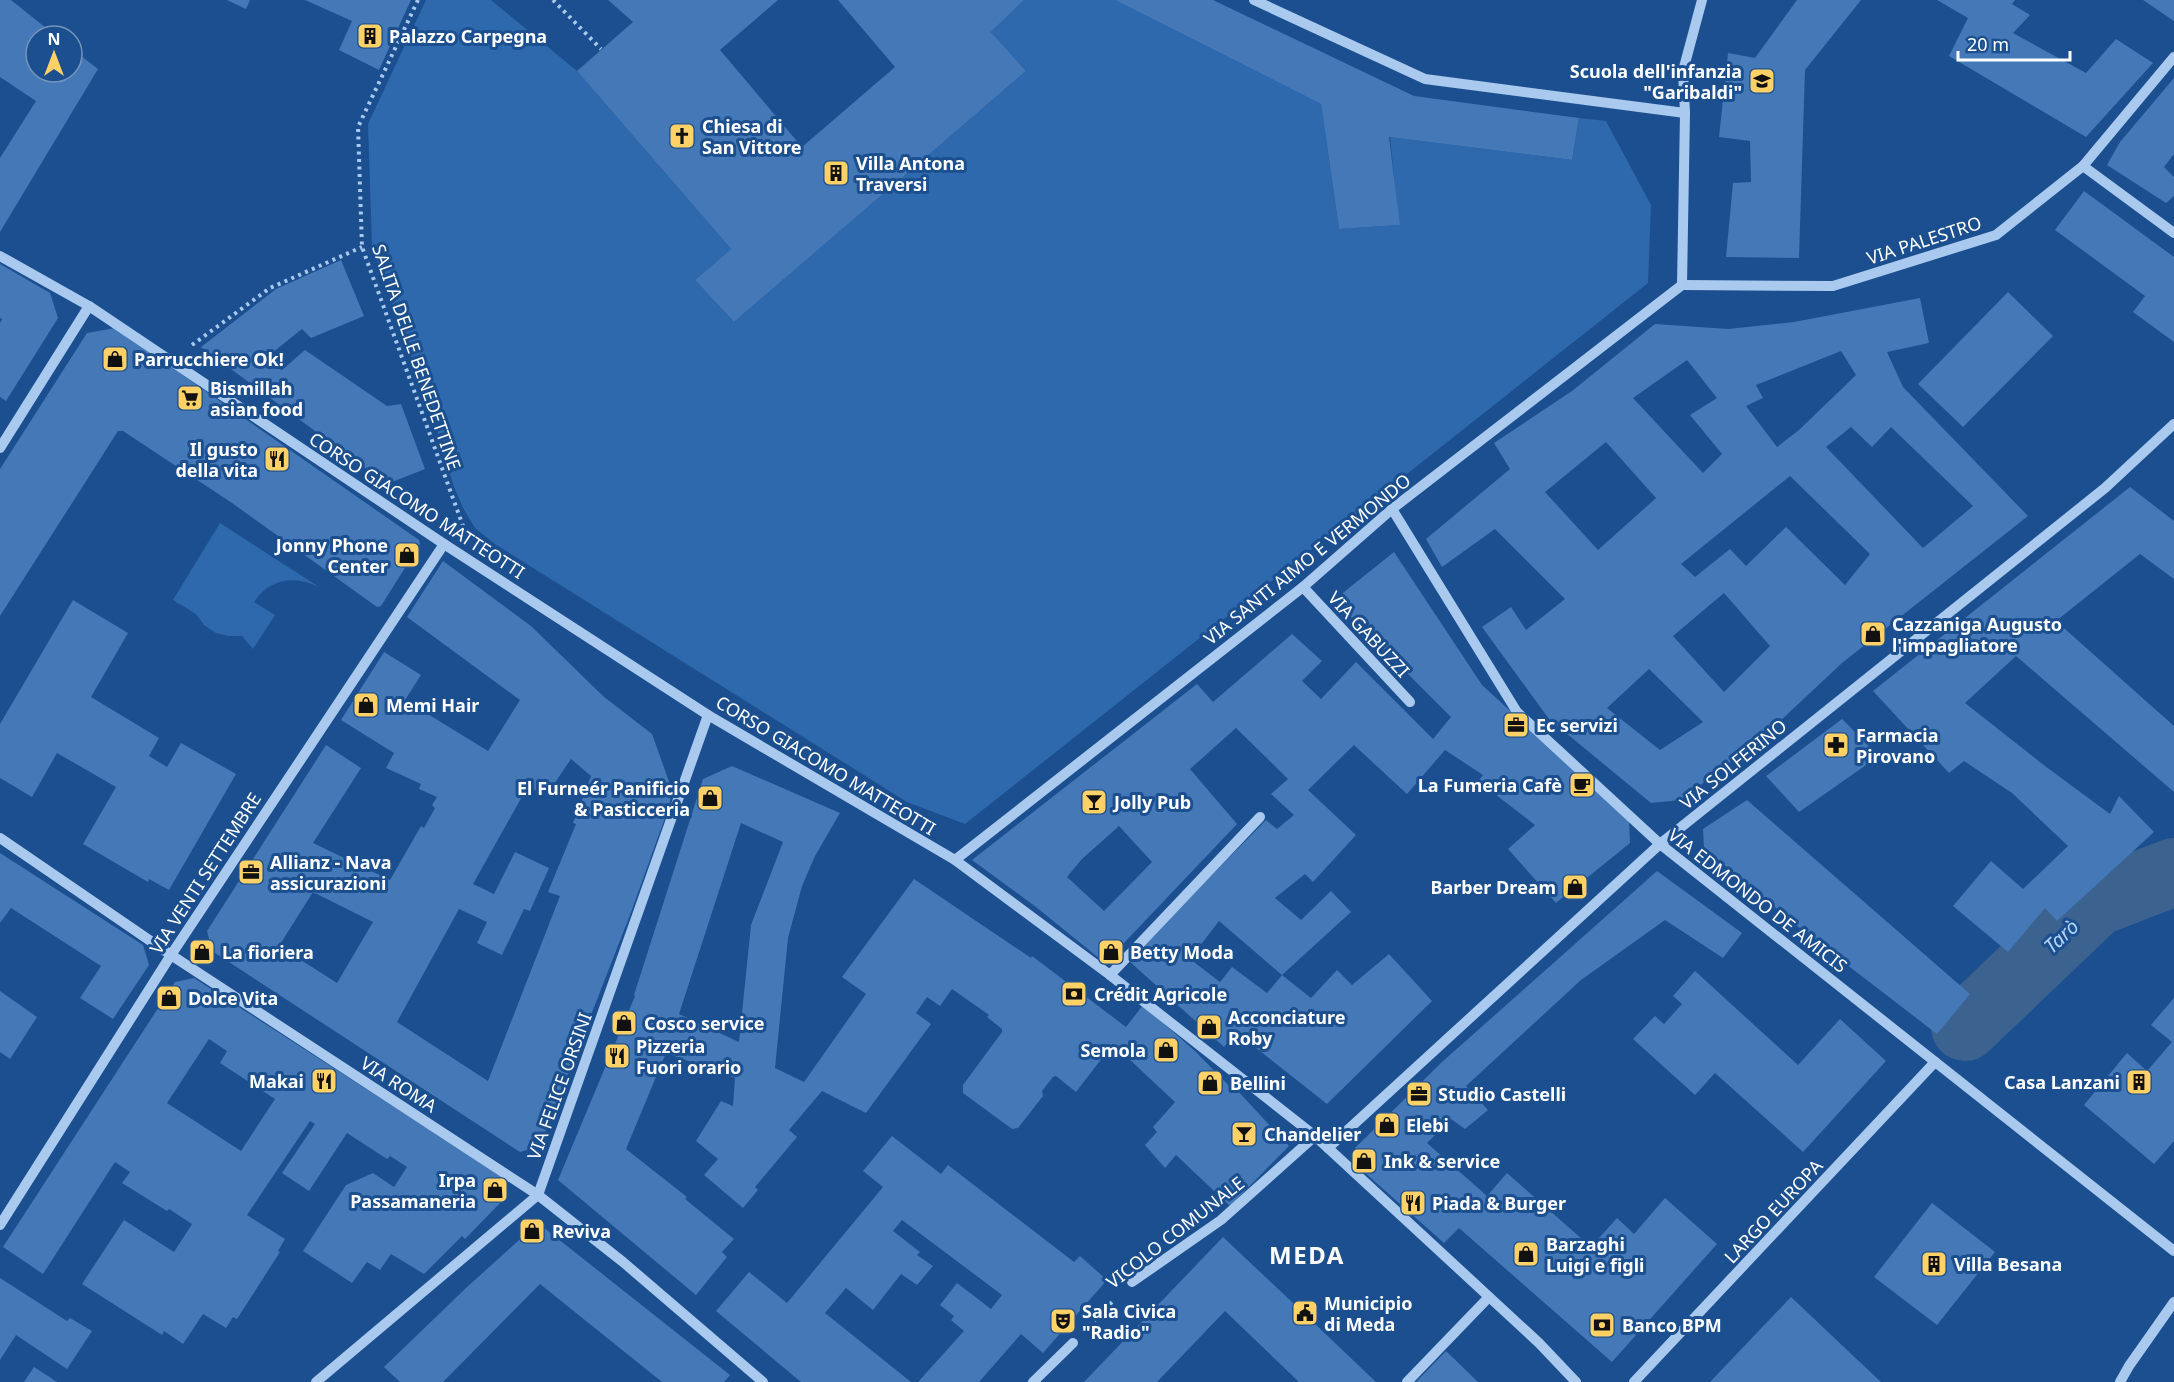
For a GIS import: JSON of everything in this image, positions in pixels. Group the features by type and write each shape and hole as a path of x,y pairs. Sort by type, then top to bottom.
{"street":[{"path":"1254,0 1425,79 1685,113"},
{"path":"1682,285 1685,113 1683,71 1702,0"},
{"name":"VIA PALESTRO","path":"1682,285 1833,286 1996,235 2083,166 2174,57"},
{"path":"2083,166 2174,233"},
{"name":"CORSO GIACOMO MATTEOTTI","path":"0,256 89,306 444,544 708,715 955,860 1110,975 1315,1136 1539,1343 1576,1382"},
{"name":"VIA SANTI AIMO E VERMONDO","path":"955,860 1303,587 1392,509 1682,285"},
{"path":"0,448 89,306"},
{"name":"VIA SOLFERINO","path":"1328,1148 1660,844 2105,488 2174,424"},
{"name":"VIA EDMONDO DE AMICIS","path":"1392,509 1517,712 1660,844 2174,1251"},
{"name":"VIA VENTI SETTEMBRE","path":"0,1225 171,955 444,544"},
{"name":"VIA GABUZZI","path":"1303,587 1410,702"},
{"name":"VIA FELICE ORSINI","path":"538,1195 708,715"},
{"path":"1110,975 1260,817"},
{"name":"VIA ROMA","path":"0,838 171,955 538,1195 623,1262 763,1382"},
{"name":"LARGO EUROPA","path":"1634,1382 1935,1062"},
{"name":"VICOLO COMUNALE","path":"1132,1282 1221,1220 1315,1136"},
{"path":"316,1382 538,1195"},
{"path":"1407,1382 1488,1298"},
{"path":"2120,1382 2174,1302"},
{"path":"1033,1382 1073,1343"}],"path":[{"name":"SALITA DELLE BENEDETTINE","path":"418,0 358,127 362,247 464,529 444,544"},
{"path":"553,0 602,49"},
{"path":"171,361 270,288 362,247"},
{"name":"VICOLO COMUNALE","path":"1073,1343 1132,1282"}],"shaded area":[{"path":"426,0 491,0 577,71 731,249 695,280 734,322 1026,71 991,32 1024,0 1115,0 1321,104 1339,229 1399,225 1390,137 1572,160 1579,118 1606,121 1651,205 1648,283 965,824 907,802 495,544 475,528 454,487 434,421 372,247 368,124"},
{"path":"220,523 319,587 301,581 283,581 260,594 254,602 275,615 253,649 242,636 216,633 204,625 196,614 173,600"}],"building":[{"path":"0,0 11,0 41,24 24,24 24,84 84,84 84,58 98,69 0,232 0,158 36,101 0,77"},
{"path":"227,0 250,0 246,9"},
{"name":"Palazzo Carpegna","path":"305,0 411,0 379,70 339,50 352,21"},
{"name":"Villa Antona Traversi","path":"608,0 778,0 720,50 802,147 895,67 838,0 1024,0 991,32 1026,71 734,322 695,280 731,249 577,71 633,22"},
{"path":"1115,0 1213,0 1414,96 1579,118 1572,160 1389,137 1400,225 1339,229 1321,104"},
{"path":"1797,0 1861,0 1805,70 1799,258 1726,257 1733,183 1751,182 1750,141 1719,137 1728,53 1755,58"},
{"path":"1937,0 2015,0 2012,4 2030,15 2013,33 2086,73 2116,39 2153,63 2086,137 1949,56 1968,18"},
{"path":"2143,0 2174,0 2174,21"},
{"path":"2174,78 2174,154 2164,167 2174,177 2174,196 2166,203 2107,165 2120,142"},
{"path":"2084,191 2174,257 2174,342 2133,312 2145,296 2055,230"},
{"path":"341,260 364,316 311,338 302,329 262,361 282,370 305,350 387,406 401,404 425,469 387,484 201,347 276,289"},
{"path":"0,264 50,293 58,318 6,401 0,397 0,323 2,319 0,318"},
{"path":"2008,292 2053,336 1963,427 1918,384"},
{"path":"1920,298 1929,343 1887,352 1903,387 2028,516 1842,663 1764,736 1681,800 1651,803 1549,719 1482,627 1511,607 1526,630 1565,599 1495,529 1442,567 1426,539 1510,469 1494,443 1572,391 1655,324 1728,329 1794,322","holes":["1841,351 1856,375 1799,430 1777,447 1746,406 1763,398 1756,385","1687,360 1717,398 1690,415 1722,454 1703,473 1633,398","1851,427 1872,447 1891,427 1973,506 1923,548 1826,447","1606,442 1656,498 1598,550 1545,492","1790,476 1870,554 1845,585 1786,527 1746,566 1730,549 1695,577 1681,564","1724,593 1770,646 1724,692 1673,636","1649,669 1703,722 1660,750 1607,708"]},
{"path":"115,328 419,540 420,544 381,606 377,607 232,503 123,431 118,431 0,616 0,469 87,333"},
{"path":"2130,487 2174,521 2174,579 2140,554 2056,621 2174,726 2174,792 2016,656 1965,703 2110,814 2119,796 2154,832 2057,921 2045,908 2008,952 1953,906 1991,861 2023,889 2068,846 2012,793 1964,761 1949,773 1873,691"},
{"path":"1394,552 1482,685 1629,820 1630,843 1556,903 1508,849 1535,825 1478,781 1483,775 1445,750 1407,794 1354,745 1308,790 1356,835 1313,882 1305,874 1275,898 1301,920 1331,891 1351,912 1282,975 1311,998 1337,970 1352,985 1389,954 1432,1001 1327,1104 1236,1032 1224,1047 1128,960 1266,820 1277,829 1294,815 1271,794 1288,779 1236,728 1190,769 1237,824 1105,963 1036,907 972,860 1197,684 1213,702 1292,634 1322,661 1302,681 1321,699 1356,662 1433,739 1451,717 1334,600","holes":["1119,826 1152,862 1104,911 1067,877 1082,859","1219,921 1282,975 1267,993 1232,967 1220,982 1190,959"]},
{"path":"443,561 531,626 603,696 652,734 671,787 670,804 630,915 540,1146 520,1152 212,951 207,931 326,745 361,768 313,843 390,880 421,826 424,828 435,808 432,805 437,797 419,789 421,784 386,768 394,753 341,720 384,652 421,675 405,700 488,751 520,700 407,617","holes":["571,759 591,776 573,823 576,824 548,892 560,896 488,1081 397,1022 459,909 487,922 477,943 502,955 524,909 530,911 549,868 515,852 494,894 473,884 528,786 540,793 544,786 550,790","313,892 373,922 337,983 279,946"]},
{"path":"73,600 128,633 91,697 159,738 149,756 167,767 181,743 236,774 169,890 149,879 148,882 83,844 116,787 57,753 32,797 0,778 0,724"},
{"path":"1842,719 1879,756 1799,812 1766,776"},
{"path":"732,766 840,813 815,856 802,886 788,938 775,1068 804,1082 866,994 842,977 914,879 1031,958 1032,956 1126,1027 1143,1005 1196,1052 1233,1090 1235,1088 1289,1146 1230,1206 1176,1155 1165,1168 1145,1145 1157,1132 1153,1127 1175,1102 1113,1044 1076,1092 1056,1076 1053,1077 1042,1091 1043,1096 1018,1128 1012,1129 963,1093 963,1085 1002,1029 987,1017 989,1015 952,989 940,1006 927,997 916,1013 931,1024 866,1113 822,1091 789,1130 797,1137 755,1187 758,1190 743,1208 704,1175 718,1159 696,1141 721,1101 733,1106 735,1078 666,1053 626,1149 687,1197 685,1199 734,1239 722,1252 727,1257 696,1295 558,1180 635,996 703,779","holes":["741,823 783,842 751,925 739,1042 679,1014"]},
{"path":"1747,800 1970,994 1937,1034 1807,934 1704,848 1703,829"},
{"path":"0,853 143,945 149,965 113,1019 80,998 101,966 11,908 0,923"},
{"path":"1657,871 1742,933 1723,958 1665,920 1581,980 1466,1086 1488,1110 1465,1129 1451,1119 1427,1143 1487,1196 1507,1173 1591,1247 1617,1218 1634,1234 1665,1198 1717,1244 1612,1362 1459,1228 1444,1243 1355,1164 1355,1148 1442,1062"},
{"path":"1695,971 1798,1065 1840,1019 1886,1061 1803,1152 1715,1073 1695,1095 1633,1039 1655,1016 1664,1024 1682,1004 1673,996"},
{"path":"194,978 503,1177 505,1198 465,1239 462,1236 424,1274 391,1254 380,1270 367,1262 352,1283 303,1251 346,1185 373,1173 394,1187 407,1167 390,1156 387,1159 347,1133 309,1191 282,1173 315,1124 310,1121 247,1215 285,1239 278,1251 280,1252 237,1319 233,1317 226,1328 203,1314 183,1344 164,1331 162,1335 82,1284 124,1220 174,1252 192,1224 122,1183 130,1172 115,1162 43,1274 3,1247 175,982","holes":["209,1039 227,1051 220,1063 275,1099 241,1151 167,1103"]},
{"path":"0,991 37,1017 10,1059 0,1052"},
{"name":"Casa Lanzani","path":"2174,998 2174,1141 2154,1164 2084,1105 2127,1053 2147,1071 2172,1042 2151,1025"},
{"path":"892,1136 941,1174 948,1165 1074,1262 1080,1256 1107,1280 1043,1353 1021,1334 979,1382 918,1382 964,1331 951,1320 954,1316 940,1305 957,1283 991,1309 1002,1295 902,1220 893,1231 920,1252 917,1255 933,1266 917,1285 901,1274 873,1310 846,1288 825,1313 911,1382 801,1382 716,1311 749,1272 787,1303 883,1187 863,1171"},
{"name":"Villa Besana","path":"1932,1203 1995,1252 1937,1325 1874,1277"},
{"path":"538,1223 730,1375 724,1382 662,1382 540,1284 443,1382 400,1382 384,1367"},
{"path":"1223,1237 1376,1382 1299,1382 1225,1311 1157,1382 1084,1382"},
{"path":"0,1278 67,1321 70,1318 92,1331 67,1369 16,1335 0,1360"},
{"path":"1791,1297 1881,1382 1710,1382"},
{"path":"1446,1351 1478,1382 1416,1382"},
{"path":"34,1367 57,1382 24,1382"}],"waterway":[{"name":"Tarò","path":"1965,1027 2096,902 2174,872"}],"place":[{"name":"Palazzo Carpegna","path":"370,36"},
{"name":"Scuola dell'infanzia \"Garibaldi\"","path":"1762,81"},
{"name":"Chiesa di San Vittore","path":"682,136"},
{"name":"Villa Antona Traversi","path":"836,173"},
{"name":"Parrucchiere Ok!","path":"115,359"},
{"name":"Bismillah asian food","path":"190,398"},
{"name":"Il gusto della vita","path":"277,459"},
{"name":"Jonny Phone Center","path":"407,555"},
{"name":"Cazzaniga Augusto l'impagliatore","path":"1873,634"},
{"name":"Memi Hair","path":"366,705"},
{"name":"Ec servizi","path":"1516,725"},
{"name":"Farmacia Pirovano","path":"1836,745"},
{"name":"La Fumeria Cafè","path":"1582,785"},
{"name":"El Furneér Panificio & Pasticceria","path":"710,798"},
{"name":"Jolly Pub","path":"1094,802"},
{"name":"Allianz - Nava assicurazioni","path":"251,872"},
{"name":"Barber Dream","path":"1575,887"},
{"name":"La fioriera","path":"202,952"},
{"name":"Betty Moda","path":"1111,952"},
{"name":"Crédit Agricole","path":"1074,994"},
{"name":"Dolce Vita","path":"169,998"},
{"name":"Cosco service","path":"624,1023"},
{"name":"Acconciature Roby","path":"1209,1027"},
{"name":"Semola","path":"1166,1050"},
{"name":"Pizzeria Fuori orario","path":"617,1056"},
{"name":"Makai","path":"324,1081"},
{"name":"Casa Lanzani","path":"2139,1082"},
{"name":"Bellini","path":"1210,1083"},
{"name":"Studio Castelli","path":"1419,1094"},
{"name":"Elebi","path":"1387,1125"},
{"name":"Chandelier","path":"1244,1134"},
{"name":"Ink & service","path":"1364,1161"},
{"name":"Irpa Passamaneria","path":"495,1190"},
{"name":"Piada & Burger","path":"1413,1203"},
{"name":"Reviva","path":"532,1231"},
{"name":"Barzaghi Luigi e figli","path":"1526,1254"},
{"name":"Villa Besana","path":"1934,1264"},
{"name":"Municipio di Meda","path":"1305,1313"},
{"name":"Sala Civica \"Radio\"","path":"1063,1321"},
{"name":"Banco BPM","path":"1602,1325"}],"district":[{"name":"MEDA","path":"1307,1254"}]}
